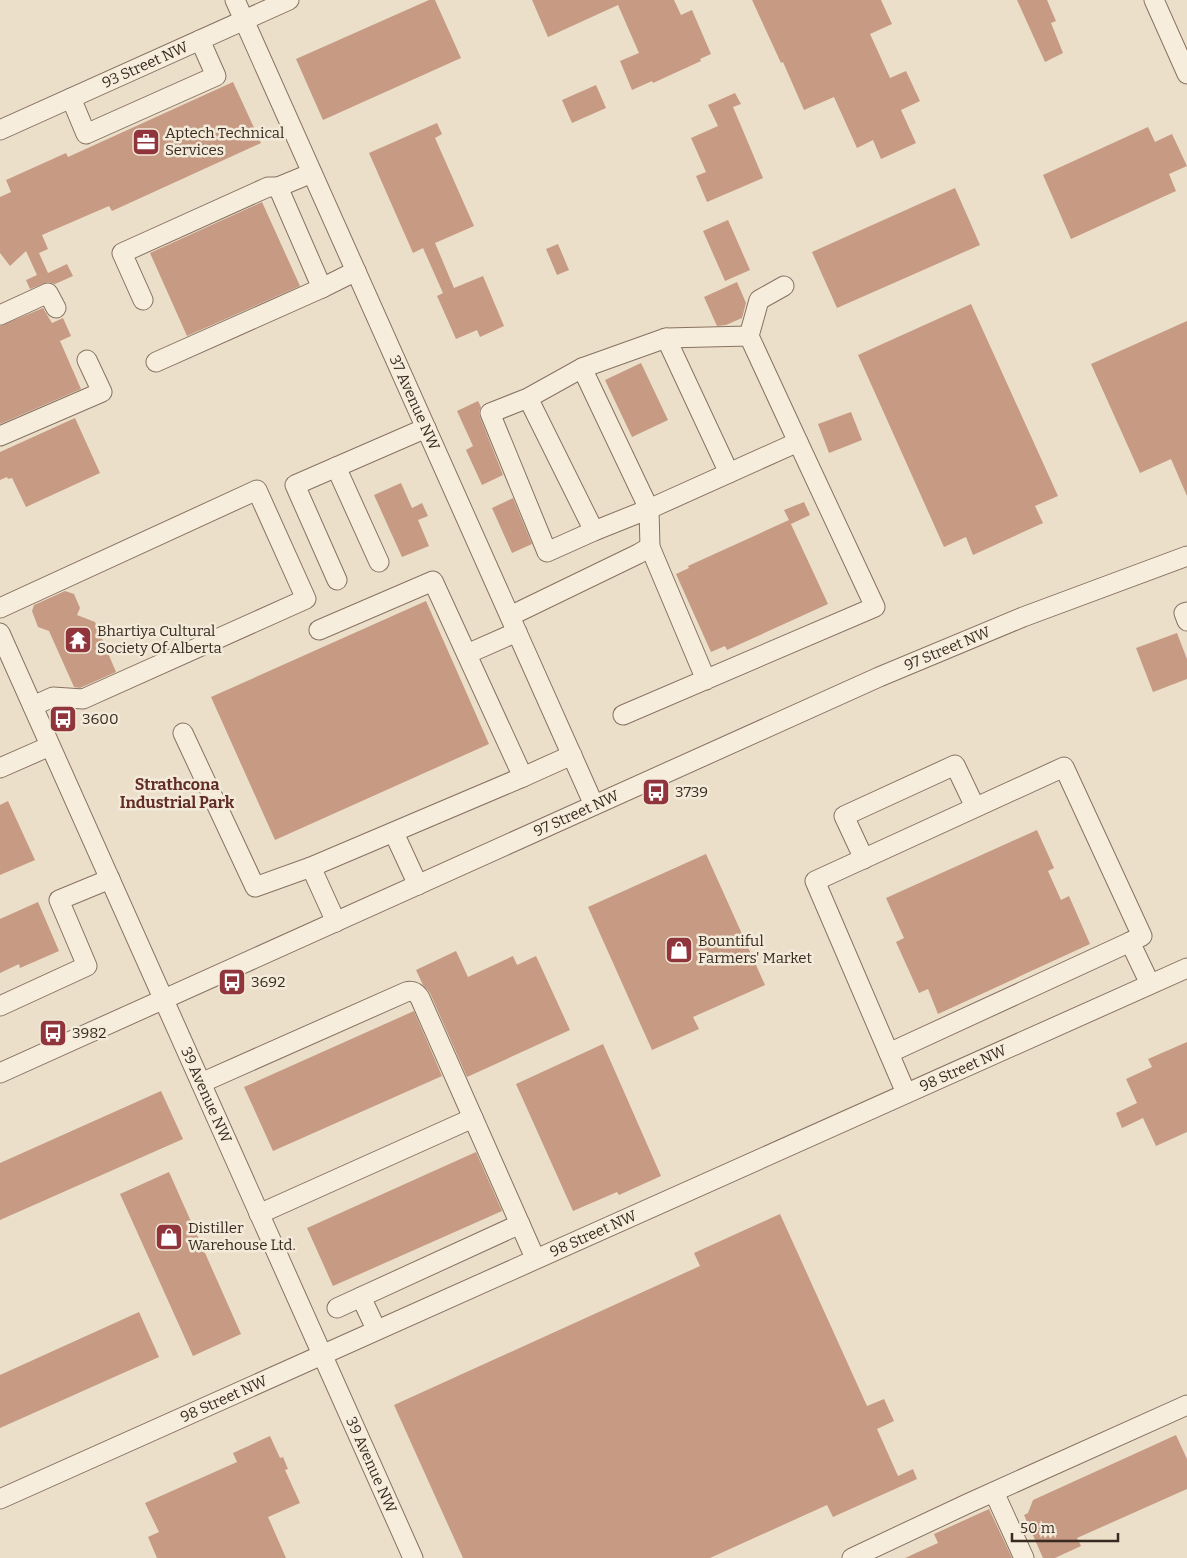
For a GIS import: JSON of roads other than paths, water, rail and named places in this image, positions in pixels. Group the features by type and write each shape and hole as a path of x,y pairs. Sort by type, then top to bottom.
{"street":[{"name":"37 Avenue NW","path":"236,0 594,805"},
{"name":"93 Street NW","path":"0,130 288,0"},
{"path":"1154,0 1187,74"},
{"path":"70,98 86,134 216,76 200,40"},
{"path":"143,300 122,253 268,187 278,187 312,173"},
{"path":"278,187 322,288"},
{"path":"156,362 356,271"},
{"path":"623,715 875,607 750,336 760,300 784,286"},
{"path":"0,315 48,293 56,308"},
{"path":"750,336 666,338 582,368 528,398 490,413 547,552 649,509 798,442"},
{"path":"666,338 729,473"},
{"path":"0,436 102,392 87,360"},
{"path":"582,368 649,509 650,546 706,680"},
{"path":"528,398 594,531"},
{"path":"337,580 294,485 426,428"},
{"path":"336,467 379,562"},
{"path":"0,608 257,490 306,599 83,699 53,697 33,706"},
{"path":"467,654 513,624 650,546"},
{"name":"97 Street NW","path":"0,1073 879,677 1023,617 1187,556"},
{"path":"319,630 433,581 523,777"},
{"path":"1187,612 1184,613 1187,621"},
{"name":"39 Avenue NW","path":"0,632 413,1558"},
{"path":"183,733 255,887 311,867 394,833 572,755"},
{"path":"1,763 50,746"},
{"path":"864,859 844,816 955,765 975,807"},
{"path":"889,1053 1142,936 1064,767 815,882 906,1093"},
{"path":"394,833 418,885"},
{"path":"311,867 336,922"},
{"path":"0,1006 88,966 59,900 110,879"},
{"path":"1130,942 1150,984"},
{"name":"98 Street NW","path":"0,1498 1187,968"},
{"path":"201,1083 412,991 416,993 420,998 535,1258"},
{"path":"259,1214 473,1118"},
{"path":"337,1308 520,1224"},
{"path":"361,1297 376,1329"},
{"path":"852,1558 1187,1405"},
{"path":"994,1492 1024,1558"}],"place":[{"name":"Aptech Technical Services","path":"146,142"},
{"name":"Bhartiya Cultural Society Of Alberta","path":"78,640"},
{"name":"3600","path":"63,719"},
{"name":"3739","path":"656,792"},
{"name":"Bountiful Farmers' Market","path":"679,950"},
{"name":"3692","path":"232,982"},
{"name":"3982","path":"53,1033"},
{"name":"Distiller Warehouse Ltd.","path":"169,1237"}],"district":[{"name":"Strathcona Industrial Park","path":"177,793"}]}
